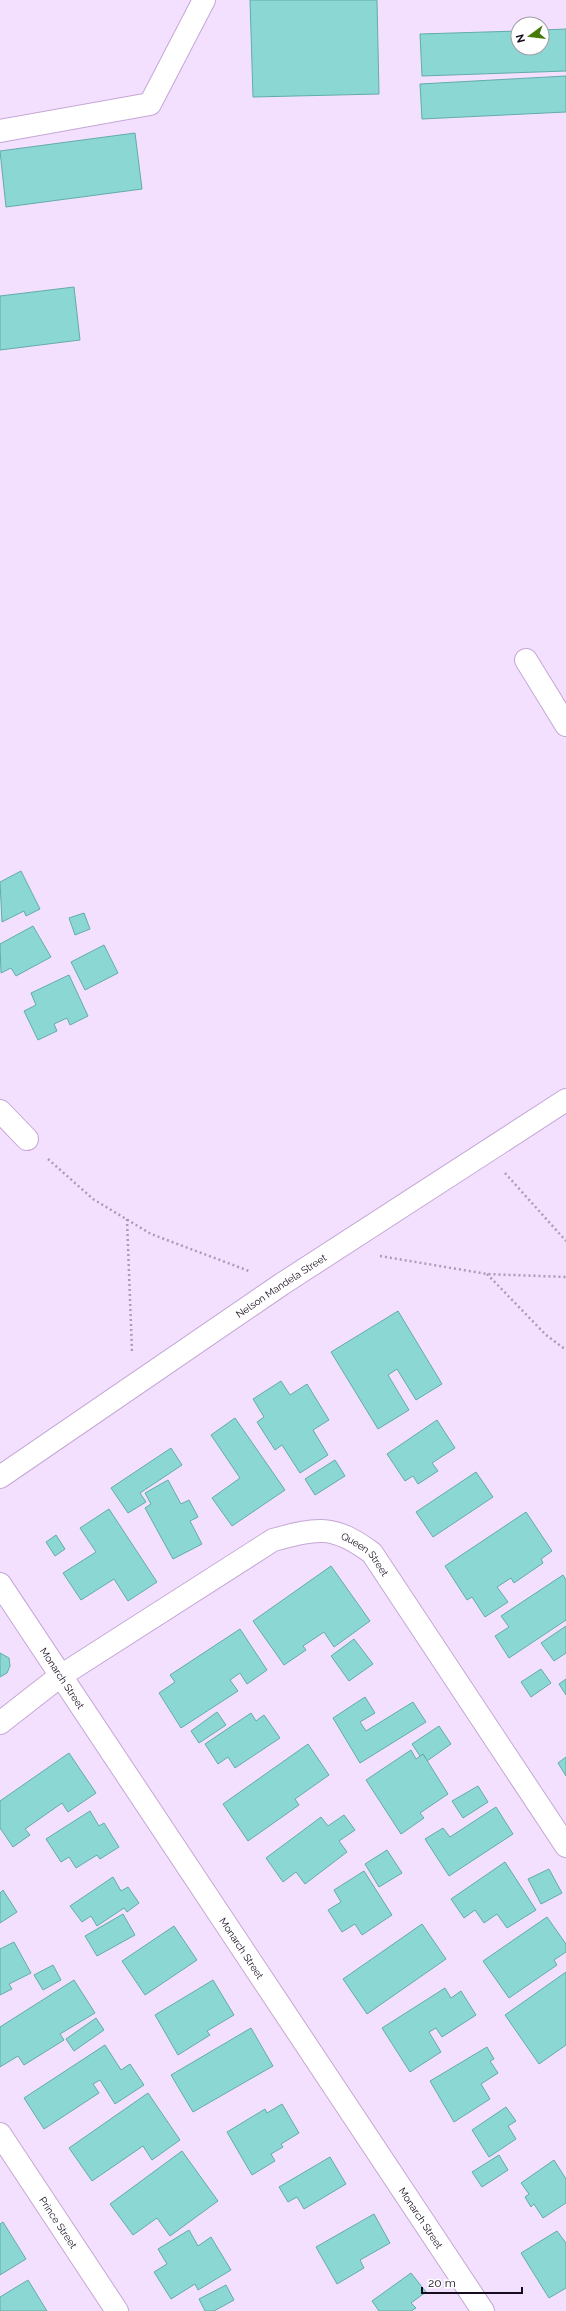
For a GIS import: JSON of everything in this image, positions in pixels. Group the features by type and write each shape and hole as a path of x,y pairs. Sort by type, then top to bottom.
{"street":[{"path":"0,131 150,104 204,0"},
{"path":"526,660 566,725"},
{"name":"Nelson Mandela Street","path":"0,1477 282,1284 566,1100"},
{"path":"0,1111 27,1139"},
{"name":"Queen Street","path":"59,1677 273,1540 303,1532 329,1530 353,1538 372,1553 566,1846"},
{"name":"Monarch Street","path":"0,1584 59,1677 483,2311"},
{"path":"0,1723 59,1677"},
{"name":"Prince Street","path":"0,2134 117,2311"}],"path":[{"path":"27,1139 93,1199 151,1234 282,1284"},
{"path":"487,1152 566,1241"},
{"path":"127,1219 133,1385"},
{"path":"335,1249 444,1265 487,1274 566,1277"},
{"path":"487,1274 546,1335 566,1350"}],"building":[{"path":"250,0 377,0 379,94 253,97"},
{"path":"566,29 566,71 422,76 420,34 510,31 510,56 550,56 550,30"},
{"path":"566,76 566,112 422,119 420,84"},
{"path":"135,133 142,189 6,207 0,151"},
{"path":"74,287 80,340 0,350 0,296"},
{"path":"21,871 40,909 26,916 24,911 2,922 0,882"},
{"path":"84,913 90,929 75,935 69,918"},
{"path":"33,926 51,957 16,976 11,968 1,973 0,944"},
{"path":"104,945 118,973 85,990 71,962"},
{"path":"69,975 88,1016 70,1025 67,1018 54,1024 57,1031 38,1040 24,1011 36,1005 31,993"},
{"path":"398,1311 442,1384 416,1400 397,1369 388,1375 409,1410 378,1429 331,1352"},
{"path":"281,1381 290,1395 307,1384 329,1420 313,1430 328,1455 300,1473 282,1445 275,1450 257,1422 264,1417 253,1399"},
{"path":"235,1418 285,1490 232,1526 212,1498 240,1478 211,1435"},
{"path":"437,1420 455,1448 432,1463 438,1471 418,1484 413,1476 405,1481 387,1454"},
{"path":"171,1448 182,1465 140,1493 146,1502 128,1513 111,1488"},
{"path":"335,1460 345,1476 315,1495 305,1479"},
{"path":"476,1472 493,1497 433,1537 416,1512"},
{"path":"168,1480 181,1504 189,1500 198,1517 190,1521 202,1544 173,1559 145,1508 151,1504 145,1493"},
{"path":"109,1509 157,1582 128,1601 114,1579 81,1600 63,1573 96,1552 80,1528"},
{"path":"526,1512 552,1551 541,1559 543,1563 514,1583 511,1578 497,1587 508,1602 485,1617 472,1597 467,1600 445,1566"},
{"path":"56,1535 65,1549 55,1556 46,1542"},
{"path":"331,1566 370,1621 334,1647 324,1632 303,1646 306,1650 284,1665 253,1621"},
{"path":"563,1575 566,1580 566,1620 509,1658 495,1636 509,1627 501,1616"},
{"path":"566,1626 566,1653 554,1661 541,1643"},
{"path":"240,1629 267,1670 247,1684 240,1673 230,1680 238,1691 181,1728 159,1693 175,1682 170,1675"},
{"path":"354,1639 373,1664 349,1681 331,1656"},
{"path":"0,1653 9,1658 10,1666 7,1673 0,1677"},
{"path":"541,1669 551,1683 531,1697 521,1682"},
{"path":"566,1679 566,1695 559,1684"},
{"path":"365,1697 375,1713 360,1722 366,1731 413,1702 426,1722 360,1763 333,1718"},
{"path":"217,1712 226,1725 199,1743 191,1731"},
{"path":"251,1713 256,1721 264,1715 280,1738 235,1768 228,1757 218,1764 205,1744"},
{"path":"439,1726 451,1744 427,1761 423,1754 420,1756 412,1744"},
{"path":"308,1744 329,1775 295,1799 299,1805 248,1841 223,1804"},
{"path":"411,1750 416,1759 423,1754 448,1794 420,1813 424,1818 401,1834 366,1780"},
{"path":"69,1753 96,1793 68,1812 62,1803 25,1829 30,1835 13,1847 0,1828 0,1801"},
{"path":"566,1757 566,1776 558,1763"},
{"path":"478,1786 488,1802 463,1818 452,1801"},
{"path":"496,1807 513,1834 449,1876 425,1839 443,1828 450,1837"},
{"path":"90,1811 99,1826 104,1823 119,1847 100,1859 97,1855 76,1868 69,1857 61,1862 46,1839"},
{"path":"344,1815 355,1830 339,1841 347,1852 305,1884 296,1872 283,1882 266,1858 321,1817 328,1826"},
{"path":"387,1850 402,1873 379,1887 365,1864"},
{"path":"505,1862 536,1910 507,1928 497,1914 484,1923 475,1910 464,1918 451,1899"},
{"path":"549,1869 562,1893 541,1904 528,1879"},
{"path":"364,1871 392,1915 362,1935 355,1924 342,1932 328,1910 341,1902 334,1890"},
{"path":"113,1877 121,1891 128,1887 139,1903 127,1912 124,1908 97,1926 91,1916 82,1922 70,1906"},
{"path":"3,1890 17,1912 0,1923 0,1893"},
{"path":"123,1914 135,1935 97,1956 85,1936"},
{"path":"547,1917 566,1944 566,1952 554,1960 557,1965 509,1998 483,1961"},
{"path":"422,1924 446,1959 367,2014 343,1979"},
{"path":"174,1926 197,1960 145,1995 122,1961"},
{"path":"14,1942 31,1973 9,1984 12,1989 0,1995 0,1949"},
{"path":"53,1965 61,1980 43,1990 34,1975"},
{"path":"566,1972 566,2045 539,2064 505,2015"},
{"path":"74,1980 95,2013 60,2034 64,2040 24,2065 18,2056 0,2067 0,2027"},
{"path":"213,1980 234,2015 207,2031 210,2035 178,2055 155,2015"},
{"path":"445,1988 451,1998 461,1991 476,2015 442,2037 436,2028 429,2032 441,2052 410,2072 382,2028"},
{"path":"96,2018 104,2030 74,2051 66,2039"},
{"path":"251,2028 273,2066 193,2112 171,2075"},
{"path":"105,2045 121,2070 130,2064 144,2085 115,2104 100,2080 93,2084 99,2093 44,2129 24,2098"},
{"path":"487,2047 494,2059 490,2061 498,2073 481,2084 490,2099 454,2122 430,2081"},
{"path":"148,2093 180,2140 152,2160 143,2146 92,2181 69,2148"},
{"path":"282,2104 299,2133 281,2144 283,2147 271,2154 275,2161 252,2175 227,2132 265,2109 267,2113"},
{"path":"506,2107 516,2121 508,2126 516,2139 489,2157 472,2130"},
{"path":"182,2151 218,2201 170,2236 157,2218 133,2235 110,2204"},
{"path":"499,2155 508,2170 482,2187 472,2172"},
{"path":"330,2157 346,2184 304,2209 297,2197 288,2202 279,2187"},
{"path":"554,2160 566,2179 566,2203 543,2218 534,2204 531,2207 525,2197 529,2194 521,2183"},
{"path":"374,2214 390,2243 360,2260 364,2268 337,2284 316,2247"},
{"path":"3,2222 26,2259 0,2275 0,2224"},
{"path":"189,2230 198,2246 211,2237 231,2270 198,2290 195,2284 171,2299 154,2272 167,2264 158,2249"},
{"path":"557,2231 566,2243 566,2288 549,2298 521,2253"},
{"path":"411,2273 426,2292 411,2303 416,2308 411,2311 379,2311 372,2301"},
{"path":"28,2280 47,2311 0,2311 0,2297"},
{"path":"226,2285 234,2300 214,2311 205,2311 199,2299"}]}
